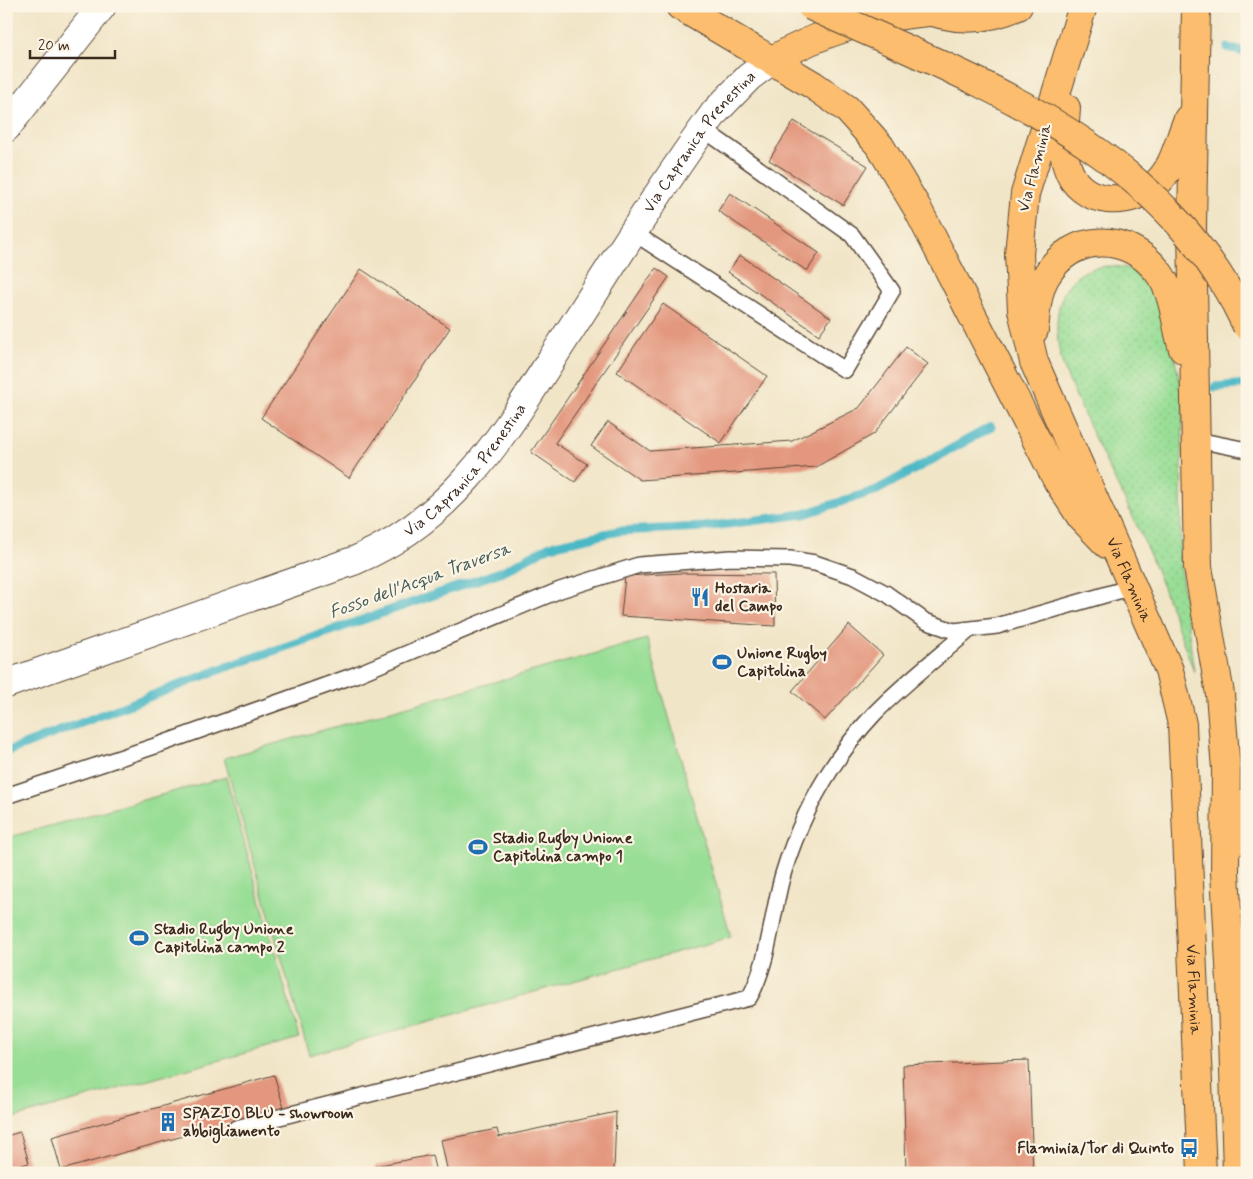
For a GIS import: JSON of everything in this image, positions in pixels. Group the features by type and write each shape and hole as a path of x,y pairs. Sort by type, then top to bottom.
{"main road":[{"path":"680,6 836,100 880,146 916,206 1057,480 1081,517 1117,553"},
{"path":"811,6 987,86 1079,137 1134,180 1189,234 1214,269 1247,326"},
{"path":"772,60 836,29 874,19 922,9 975,19 994,16 1018,6"},
{"name":"Via Flaminia","path":"1084,6 1032,170 1022,215 1020,287 1034,362 1169,670 1182,724 1202,1173"},
{"path":"1196,6 1192,226 1198,567 1220,694 1226,769 1224,872 1240,999 1238,1173"},
{"path":"1069,54 1064,154 1067,167 1073,178 1092,195 1106,199 1130,199 1141,195 1160,180 1171,162 1195,102"},
{"path":"1034,362 1036,311 1044,279 1053,267 1069,252 1093,243 1110,242 1134,249 1152,264 1163,279 1171,296 1182,346 1195,383"},
{"path":"1224,872 1247,802"}],"street":[{"path":"6,128 102,6"},
{"name":"Via Capranica Prenestina","path":"6,684 336,567 374,552 417,526 456,492 502,435 703,129 732,93 772,60"}],"lane":[{"path":"634,233 845,370 892,291 852,234 703,129"},
{"path":"1196,440 1247,450"},
{"path":"6,796 320,688 560,590 638,565 731,558 809,561 853,576 887,594 930,624 954,631 968,631 997,626 1132,587"},
{"path":"236,1128 749,998 764,955 783,874 806,812 844,750 875,714 968,631"}],"green space":[{"path":"1112,266 1132,269 1140,273 1154,289 1171,340 1183,397 1180,565 1194,672 1149,554 1086,420 1061,360 1057,322 1059,307 1064,294 1071,283 1081,274 1095,268"},
{"name":"Stadio Rugby Unione Capitolina campo 1","path":"647,639 731,937 309,1055 224,758"},
{"name":"Stadio Rugby Unione Capitolina campo 2","path":"226,777 299,1038 6,1120 6,838"}],"building":[{"path":"794,121 868,166 843,205 769,160"},
{"path":"730,193 819,253 807,271 718,211"},
{"path":"740,255 831,318 819,335 728,272"},
{"path":"656,268 669,277 555,443 587,464 575,482 531,452"},
{"path":"361,269 450,328 349,478 261,418"},
{"path":"663,304 767,376 721,443 617,372"},
{"path":"906,347 928,364 874,434 816,467 640,480 591,446 608,422 650,451 792,441 859,408"},
{"path":"681,573 774,574 775,626 621,616 625,576"},
{"path":"849,625 883,655 825,720 792,691"},
{"path":"1029,1060 1033,1173 906,1173 903,1065"},
{"name":"SPAZIO BLU - showroom abbigliamento","path":"274,1075 284,1108 61,1170 52,1137"},
{"path":"616,1112 614,1173 587,1173 588,1168 565,1173 448,1173 441,1140 497,1129 499,1137"},
{"path":"20,1132 29,1163 6,1169 6,1136"},
{"path":"432,1155 436,1173 376,1173 375,1166"}],"waterway":[{"path":"1228,48 1247,53"},
{"name":"Fosso dell'Acqua Traversa","path":"1215,387 1247,384"},
{"name":"Fosso dell'Acqua Traversa","path":"6,752 221,669 503,571 550,546 619,531 704,527 804,514 877,490 991,427"}],"place":[{"name":"Hostaria del Campo","path":"700,597"},
{"name":"Unione Rugby Capitolina","path":"722,662"},
{"name":"Stadio Rugby Unione Capitolina campo 1","path":"478,847"},
{"name":"Stadio Rugby Unione Capitolina campo 2","path":"139,938"},
{"name":"SPAZIO BLU - showroom abbigliamento","path":"168,1122"},
{"name":"Flaminia/Tor di Quinto","path":"1189,1148"}]}
